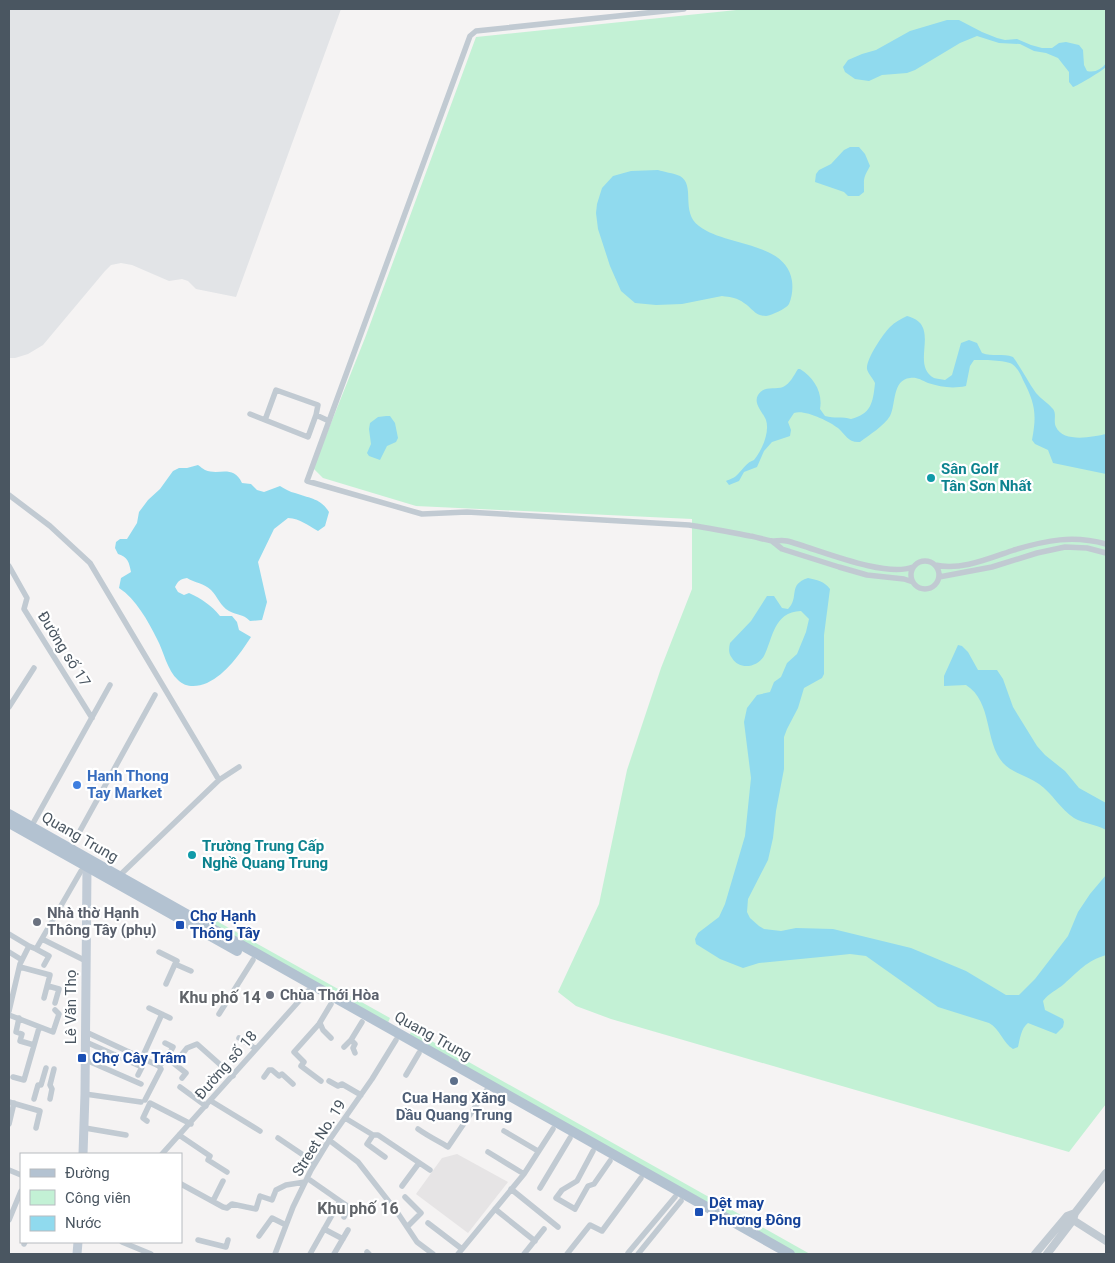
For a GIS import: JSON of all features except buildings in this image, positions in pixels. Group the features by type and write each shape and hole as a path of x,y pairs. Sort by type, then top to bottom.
{"main road":[{"name":"Quang Trung","path":"9,814 70,849 87,863 118,877 254,960 310,988 331,1004 362,1022 398,1037 419,1053 553,1129 678,1199 782,1253"},
{"name":"Quang Trung","path":"9,823 87,863 782,1253"},
{"name":"Lê Văn Thọ","path":"83,1153 86,1094 87,863"}],"street":[{"path":"684,9 476,31 470,36 307,481 422,514 467,512 689,526 772,541 784,540 830,555 886,568 908,569 914,567"},
{"path":"250,414 265,420 308,437 318,405 276,390 265,420"},
{"path":"316,415 330,421"},
{"path":"9,495 50,526 90,563 219,780"},
{"path":"935,565 939,577 934,586 918,588 913,582 911,574 919,562 924,561 949,567 1069,538 1106,544 1104,552 1087,548 1065,547 1037,553 992,567 939,577"},
{"path":"772,541 782,549 828,564 867,574 913,582"},
{"path":"1013,551 1016,559"},
{"path":"828,564 830,555"},
{"name":"Đường số 17","path":"9,566 28,598 24,609 92,718"},
{"path":"9,707 34,668"},
{"path":"31,827 110,685"},
{"path":"70,849 155,695"},
{"path":"118,877 219,780 240,767"},
{"path":"36,949 87,863"},
{"path":"9,934 48,956 44,965"},
{"path":"42,939 86,961"},
{"path":"9,1010 10,997 22,960 29,946"},
{"path":"9,952 22,960"},
{"path":"159,952 177,961 166,984"},
{"path":"219,1014 254,960"},
{"path":"175,964 191,971"},
{"path":"20,967 50,975 44,998"},
{"path":"9,1015 53,1032 59,1014 55,1006 59,989 48,986"},
{"name":"Đường số 18","path":"163,1153 191,1124 310,988"},
{"path":"321,1081 301,1066 304,1062 303,1059 294,1052 320,1023 331,1004"},
{"path":"149,1008 170,1018"},
{"path":"138,1075 162,1014"},
{"path":"19,1018 16,1032 22,1034 20,1041 34,1046"},
{"path":"344,1048 362,1022"},
{"path":"320,1023 323,1030 331,1038"},
{"path":"13,1077 24,1080 39,1028"},
{"path":"86,1037 144,1058 160,1066"},
{"path":"86,1037 142,1067"},
{"name":"Street No. 19","path":"275,1254 286,1225 315,1163 398,1037"},
{"path":"238,1038 256,1049"},
{"path":"351,1040 355,1044 353,1048 355,1053"},
{"path":"147,1121 143,1118 146,1102 161,1069 160,1066 168,1058 173,1047 165,1043"},
{"path":"175,1063 187,1048 197,1044 233,1076"},
{"path":"406,1075 419,1053"},
{"path":"168,1058 186,1073 182,1078"},
{"path":"86,1060 142,1084"},
{"path":"34,1099 46,1068"},
{"path":"50,1099 52,1089 50,1086 54,1069"},
{"path":"264,1076 269,1070 272,1070 279,1076 282,1074 293,1084"},
{"path":"329,1081 338,1086 342,1084 361,1095"},
{"path":"180,1087 206,1106"},
{"path":"418,1129 448,1148 486,1091"},
{"path":"86,1094 146,1102 191,1124"},
{"path":"211,1101 260,1131"},
{"path":"9,1124 12,1102 40,1111 36,1128"},
{"path":"345,1118 373,1135 378,1135 430,1170"},
{"path":"84,1128 126,1135"},
{"path":"458,1254 524,1174 553,1129"},
{"path":"504,1131 538,1151"},
{"path":"179,1135 211,1154 208,1160 226,1172"},
{"path":"373,1135 367,1144 385,1157"},
{"path":"278,1138 315,1163"},
{"path":"540,1188 570,1138"},
{"path":"329,1140 358,1162 397,1212 417,1242 433,1254"},
{"path":"593,1151 577,1181 562,1190 556,1198 568,1206 575,1209 588,1186 594,1184 610,1161"},
{"path":"488,1152 524,1174"},
{"path":"402,1186 419,1163"},
{"path":"1047,1254 1072,1216 1106,1172"},
{"path":"567,1254 590,1225 602,1231 641,1178"},
{"path":"182,1185 227,1208 232,1204 256,1209 260,1196 272,1200 276,1190 286,1185 306,1180 349,1207 344,1216"},
{"path":"213,1201 223,1181"},
{"path":"511,1189 558,1227"},
{"path":"9,1220 20,1193"},
{"path":"405,1197 421,1213 407,1227"},
{"path":"630,1254 628,1253 678,1199"},
{"path":"638,1254 678,1199"},
{"path":"310,1254 340,1201"},
{"path":"494,1209 535,1241"},
{"path":"1072,1216 1106,1241"},
{"path":"1036,1254 1072,1216"},
{"path":"259,1236 272,1218 286,1225"},
{"path":"428,1223 462,1249"},
{"path":"324,1229 343,1239"},
{"path":"524,1254 544,1229"},
{"path":"334,1254 348,1230"},
{"path":"198,1240 226,1247 228,1240"},
{"path":"124,1243 151,1254"}],"shaded area":[{"path":"9,9 341,9 236,297 196,289 188,281 182,279 169,281 132,265 121,263 111,265 43,345 28,354 9,358"},
{"path":"457,1154 508,1182 468,1233 416,1194 442,1158"}],"green space":[{"name":"Sân Golf Tân Sơn Nhất","path":"746,9 1106,9 1106,1104 1069,1152 611,1019 576,1006 558,992 599,904 627,770 661,668 692,589 692,519 416,506 323,478 313,468 365,338 476,37"},
{"path":"213,919 390,1018 387,1025 210,924"},
{"path":"412,1030 810,1254 796,1254 409,1036"}],"water":[{"path":"947,20 959,20 997,38 1005,40 1017,39 1042,48 1052,48 1059,43 1066,42 1079,45 1083,50 1084,65 1087,71 1098,70 1106,63 1106,67 1073,87 1069,82 1069,72 1058,58 1034,51 1020,44 999,43 977,36 960,43 907,73 882,75 869,81 855,79 845,72 843,67 848,60 876,50 910,31"},
{"path":"850,147 859,147 865,154 870,166 864,178 864,192 859,196 848,196 844,192 815,182 816,174 819,170 831,164 844,150"},
{"path":"658,170 680,176 685,180 690,214 699,226 711,233 753,246 779,258 787,268 792,281 792,296 787,306 779,312 762,316 734,298 722,296 682,304 656,305 635,303 621,291 610,266 598,229 597,204 602,188 613,176 631,171"},
{"path":"907,316 917,321 923,328 925,336 924,364 927,372 934,378 945,380 952,375 961,343 969,340 977,343 982,353 1013,357 1036,393 1053,409 1055,425 1060,432 1079,438 1106,434 1106,474 1053,463 1048,450 1035,444 1032,440 1034,409 1030,395 1017,369 1012,364 1005,362 974,360 970,366 966,386 947,387 915,378 904,380 897,388 890,416 880,427 860,442 850,440 838,428 823,419 810,414 794,413 788,422 791,430 790,436 772,442 764,451 757,467 744,472 739,481 729,485 726,481 754,460 764,441 767,425 757,402 760,392 766,389 785,386 800,369 813,381 819,391 820,409 825,416 851,419 858,417 867,411 872,402 875,383 868,373 867,365 872,353 890,327"},
{"path":"390,416 395,423 398,438 396,442 387,446 380,460 369,456 367,453 371,444 370,423 378,417"},
{"path":"198,465 210,472 230,472 238,477 242,483 251,484 257,490 264,492 280,486 291,492 318,501 329,512 325,526 318,531 300,521 288,518 274,529 258,562 267,602 262,620 250,621 229,611 223,607 211,590 202,584 187,578 178,582 175,587 178,592 184,595 189,593 198,598 210,605 220,616 232,616 237,622 239,630 251,637 237,657 221,674 207,683 192,686 181,683 174,676 146,618 131,598 119,588 121,578 131,572 128,560 118,554 115,548 116,542 120,539 127,539 137,523 139,512 173,471 179,468"},
{"path":"808,578 823,583 830,589 824,635 824,674 822,678 804,688 798,708 784,737 784,769 773,838 768,860 748,899 747,912 750,918 764,929 781,931 796,928 833,929 911,948 966,971 1006,995 1019,995 1035,979 1068,936 1078,912 1106,875 1106,955 1088,963 1043,1001 1045,1010 1063,1019 1063,1027 1056,1034 1028,1023 1022,1031 1018,1047 1013,1049 989,1023 938,1007 866,956 850,954 759,963 743,968 720,959 696,944 695,939 698,933 719,917 725,904 745,836 751,778 744,722 747,708 757,695 770,692 774,682 781,677 787,663 797,654 809,619 801,611 785,616 775,628 764,656 753,665 743,666 735,662 729,652 730,643 751,621 767,596 774,596 782,608 788,609 798,584"},
{"path":"958,645 968,652 978,670 997,670 1003,679 1013,707 1037,746 1045,755 1065,771 1079,788 1106,803 1106,830 1074,818 1039,784 1003,763 993,744 985,712 975,692 966,685 944,686 944,676"}],"place":[{"name":"Sân Golf Tân Sơn Nhất","path":"931,478"},
{"name":"Hanh Thong Tay Market","path":"77,785"},
{"name":"Trường Trung Cấp Nghề Quang Trung","path":"192,855"},
{"name":"Nhà thờ Hạnh Thông Tây (phụ)","path":"37,922"},
{"name":"Chợ Hạnh Thông Tây","path":"180,925"},
{"name":"Chùa Thới Hòa","path":"270,995"},
{"name":"Chợ Cây Trâm","path":"82,1058"},
{"name":"Cua Hang Xăng Dầu Quang Trung","path":"454,1081"},
{"name":"Dệt may Phương Đông","path":"699,1212"}],"district":[{"name":"Khu phố 14","path":"220,997"},
{"name":"Khu phố 16","path":"358,1208"}]}
